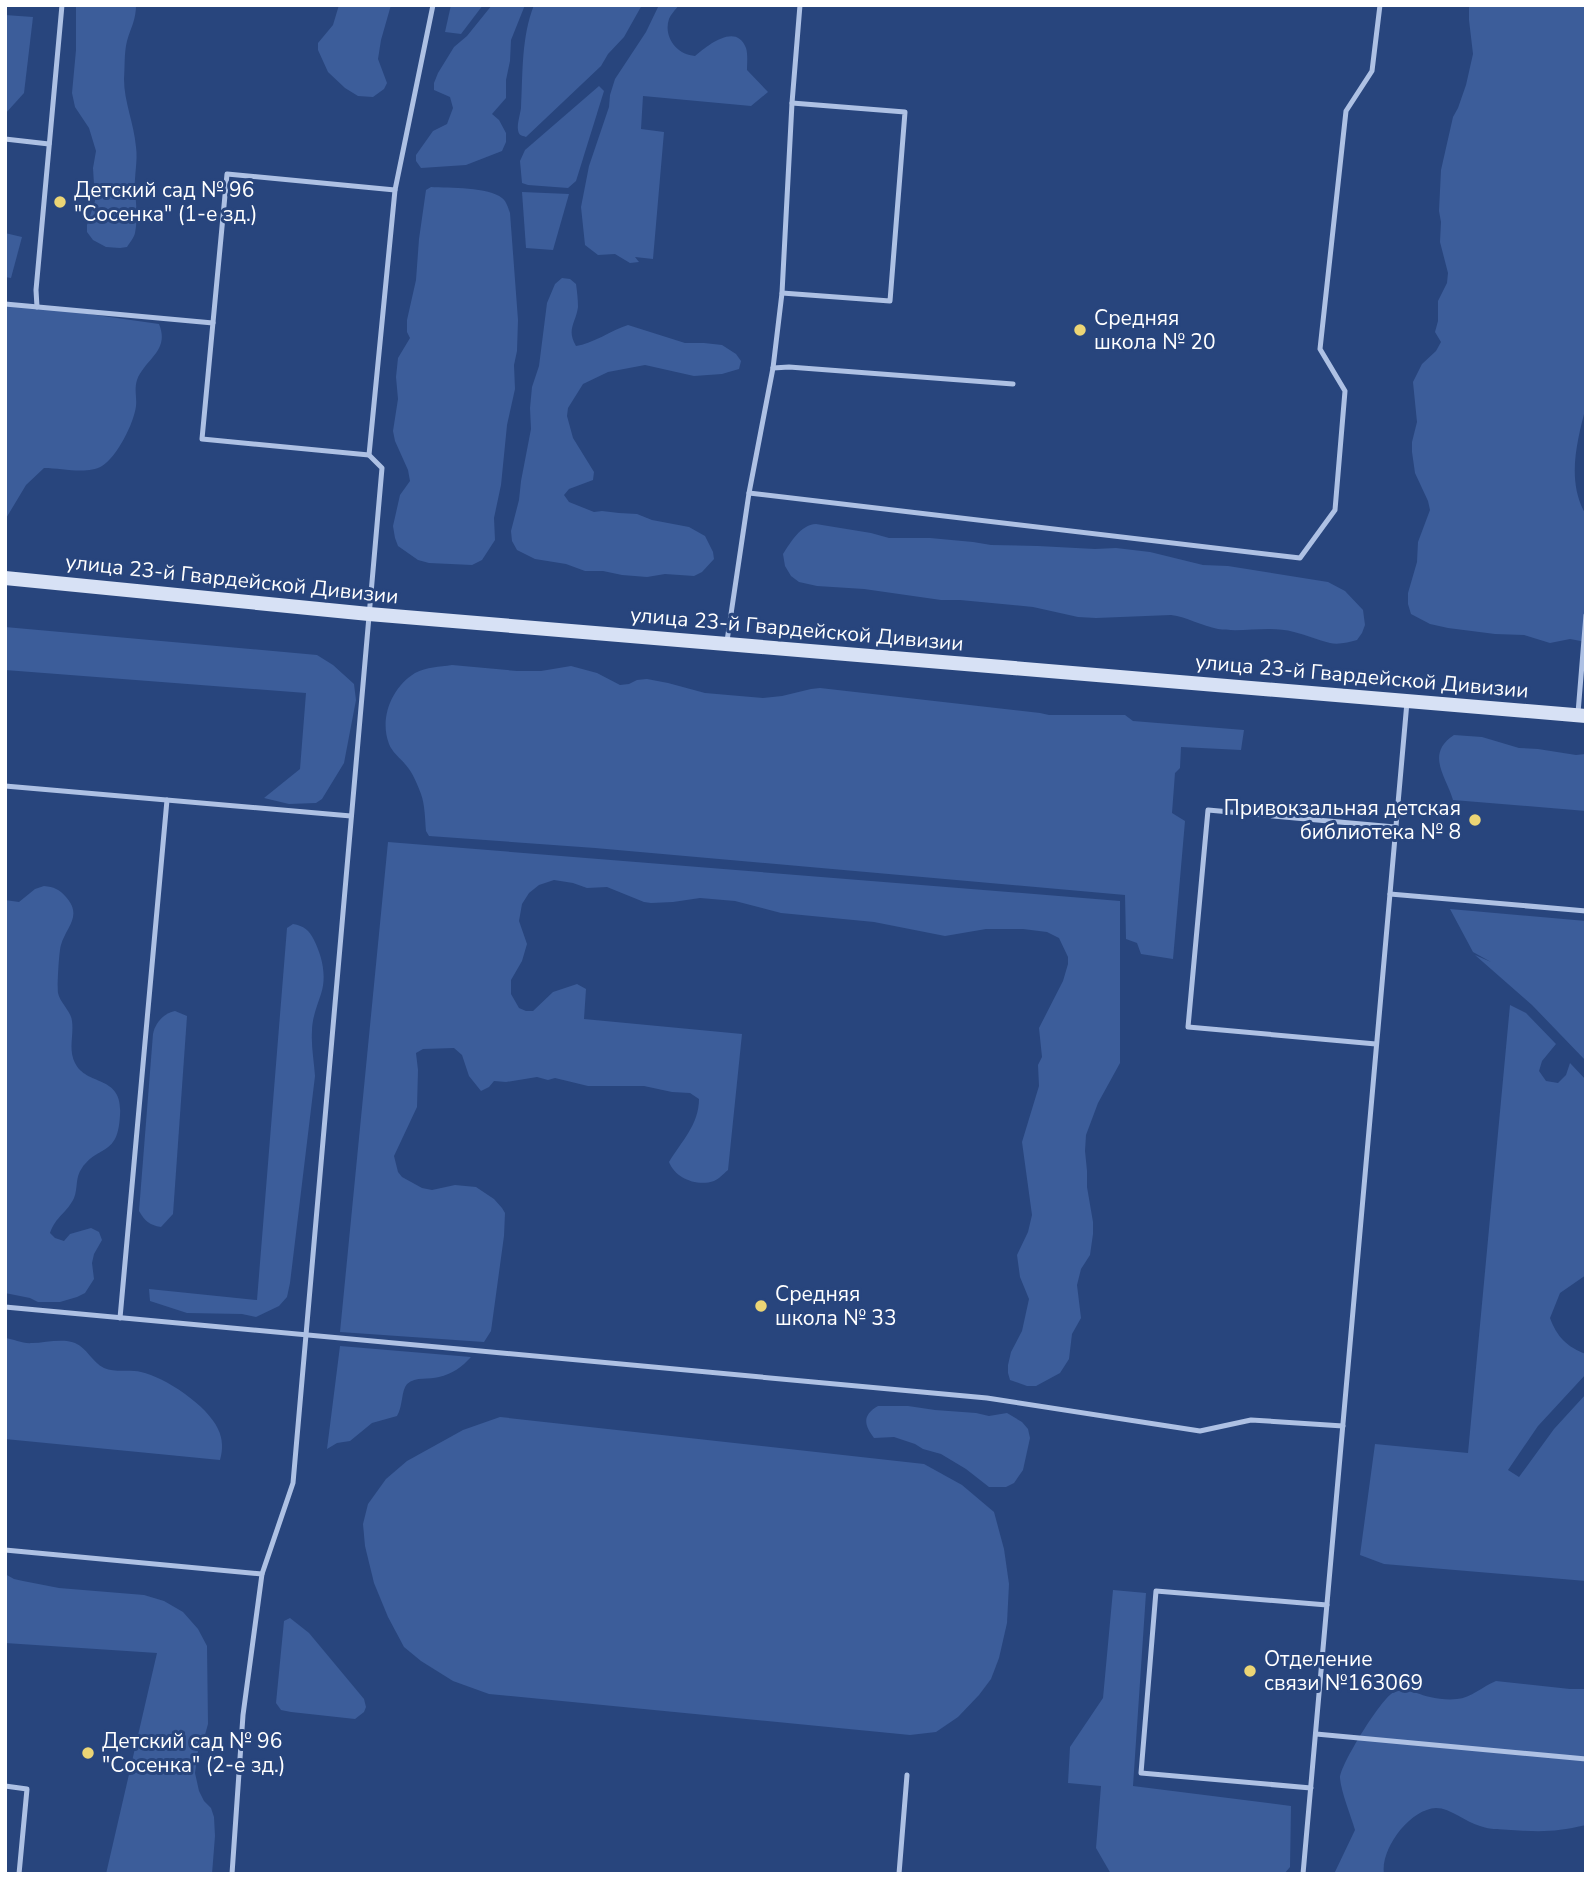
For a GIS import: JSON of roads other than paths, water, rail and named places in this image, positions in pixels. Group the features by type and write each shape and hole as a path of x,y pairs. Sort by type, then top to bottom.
{"street":[{"name":"улица 23-й Гвардейской Дивизии","path":"5,578 369,614 1582,715"}],"lane":[{"path":"37,307 36,290 62,5"},
{"path":"369,455 395,190 433,5"},
{"path":"727,644 773,368 782,293 800,5"},
{"path":"750,494 1300,558 1335,510 1345,391 1320,349 1346,111 1371,71 1380,5"},
{"path":"782,293 890,301 905,112 792,103"},
{"path":"5,139 49,145"},
{"path":"232,1874 243,1715 262,1574 293,1483 382,468 369,455 202,439 227,174 395,190"},
{"path":"5,304 213,323"},
{"path":"773,368 789,366 1013,384"},
{"path":"1582,715 1586,615"},
{"path":"1303,1874 1407,701"},
{"path":"5,786 351,816"},
{"path":"120,1318 167,800"},
{"path":"1376,1044 1188,1027 1208,810 1395,827"},
{"path":"1390,894 1586,911"},
{"path":"5,1307 986,1398 1200,1431 1251,1420 1343,1426"},
{"path":"5,1549 262,1574"},
{"path":"1311,1788 1141,1773 1156,1591 1327,1605"},
{"path":"1316,1734 1586,1759"},
{"path":"899,1874 907,1775"},
{"path":"5,1786 27,1788 19,1874"}],"place":[{"name":"Детский сад № 96 \"Сосенка\" (1-е зд.)","path":"60,202"},
{"name":"Средняя школа № 20","path":"1080,330"},
{"name":"Привокзальная детская библиотека № 8","path":"1475,820"},
{"name":"Средняя школа № 33","path":"761,1306"},
{"name":"Отделение связи №163069","path":"1250,1671"},
{"name":"Детский сад № 96 \"Сосенка\" (2-е зд.)","path":"88,1753"}]}
